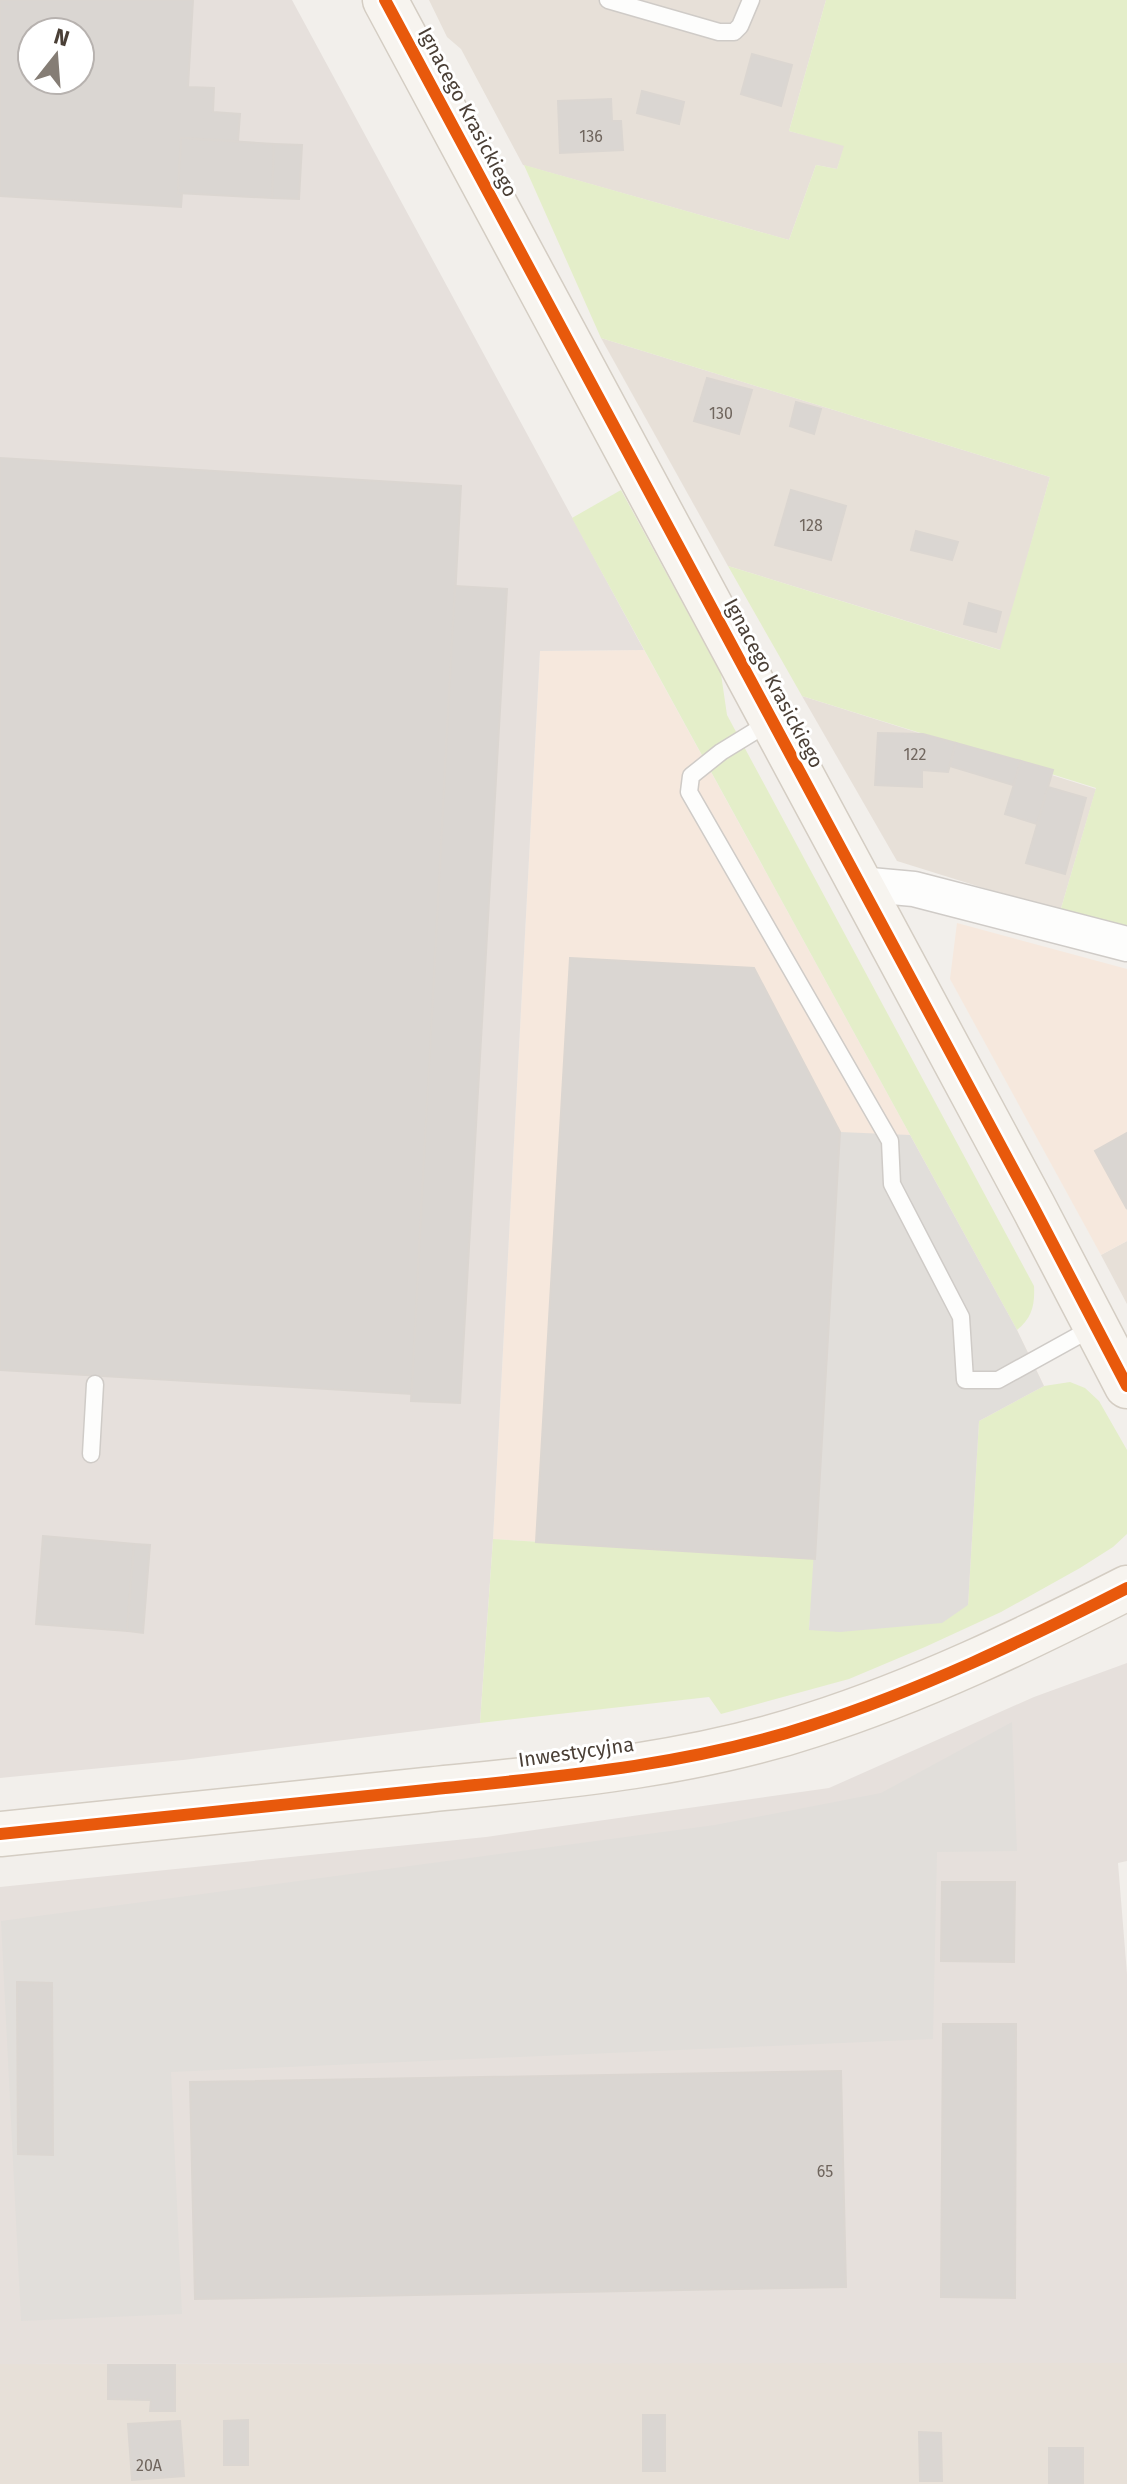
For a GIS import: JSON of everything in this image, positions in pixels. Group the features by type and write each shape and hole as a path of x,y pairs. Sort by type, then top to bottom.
{"street":[{"name":"Ignacego Krasickiego","path":"385,0 1127,1386"},
{"path":"859,884 914,889 1127,944"},
{"name":"Inwestycyjna","path":"0,1834 504,1782 611,1769 711,1751 811,1726 932,1680 1042,1632 1127,1588"}],"lane":[{"path":"608,0 719,32 734,32 740,26 751,0"},
{"path":"771,721 721,752 691,776 689,792 890,1141 892,1184 961,1317 965,1380 998,1380 1095,1327"},
{"path":"91,1454 95,1384"}],"shaded area":[{"path":"0,0 292,0 644,650 540,651 493,1539 480,1723 183,1760 0,1778"},
{"path":"429,0 826,0 789,131 845,145 837,169 816,165 789,240 523,165 461,49 447,37"},
{"path":"601,338 1050,477 1001,650 728,566"},
{"path":"644,650 1017,1330 1044,1386 979,1421 968,1605 815,1559 493,1539 540,651"},
{"path":"802,696 1096,789 1060,912 897,861"},
{"path":"957,923 1127,969 1127,1241 1101,1255 950,979"},
{"path":"840,1132 910,1135 1017,1330 1044,1386 979,1421 968,1605 942,1623 840,1632 809,1630"},
{"path":"1127,1241 1127,1304 1101,1255"},
{"path":"1127,1663 1127,1861 1118,1863 1127,1974 1127,2363 0,2364 0,1887 486,1837 829,1788 1034,1697"},
{"path":"1012,1722 1017,1851 937,1852 933,2039 171,2072 182,2314 21,2321 1,1921 715,1825 881,1793"},
{"path":"1127,2363 1127,2484 0,2484 0,2364"}],"green space":[{"path":"826,0 1127,0 1127,928 1060,912 1096,788 802,696 728,566 1000,650 1050,477 601,338 524,165 789,240 816,165 837,169 844,146 789,131"},
{"path":"621,490 721,674 727,715 1034,1286 1032,1311 1017,1330 572,518"},
{"path":"1070,1382 1085,1388 1099,1401 1127,1450 1127,1534 1080,1568 1001,1612 849,1679 721,1714 709,1697 480,1723 493,1539 815,1559 809,1630 968,1605 979,1421 1044,1386"}],"building":[{"path":"0,0 193,0 188,87 214,88 213,112 240,114 238,141 181,138 178,193 182,193 181,207 0,196"},
{"path":"752,54 792,65 781,106 741,94"},
{"path":"642,91 684,102 679,124 637,113"},
{"path":"611,99 612,121 621,121 623,150 560,153 558,101"},
{"path":"181,138 274,144 272,198 178,193"},
{"path":"274,144 302,145 299,199 272,198"},
{"path":"707,378 752,390 739,434 694,421"},
{"path":"796,402 821,409 814,434 790,426"},
{"path":"0,458 461,486 412,1394 0,1370"},
{"path":"791,490 846,506 831,560 775,545"},
{"path":"916,531 958,542 952,560 911,550"},
{"path":"455,586 507,589 460,1403 411,1401"},
{"path":"969,603 1001,612 996,632 964,624"},
{"path":"878,733 923,734 956,743 948,772 922,770 922,787 875,785"},
{"path":"956,743 1021,761 1013,785 950,766"},
{"path":"1021,761 1053,770 1037,824 1005,814"},
{"path":"1048,787 1086,798 1065,874 1026,863"},
{"path":"570,958 754,968 840,1132 815,1559 536,1542"},
{"path":"1127,1133 1127,1209 1095,1151"},
{"path":"43,1536 134,1544 127,1631 36,1624"},
{"path":"134,1544 150,1545 143,1633 127,1631"},
{"path":"942,1882 1015,1882 1014,1962 941,1961"},
{"path":"17,1982 52,1983 53,2155 18,2154"},
{"path":"943,2024 1016,2024 1015,2298 941,2297"},
{"path":"841,2071 846,2287 195,2299 190,2082"},
{"path":"108,2365 175,2365 175,2411 150,2411 151,2400 108,2399"},
{"path":"643,2415 665,2415 665,2471 643,2471"},
{"path":"248,2420 248,2465 224,2465 224,2421"},
{"path":"180,2421 184,2476 132,2480 128,2424"},
{"path":"919,2432 941,2433 942,2481 920,2481"},
{"path":"1049,2448 1083,2448 1083,2484 1049,2484"}],"cycle path":[{"path":"385,0 1127,1386"},
{"path":"0,1834 572,1775 718,1751 812,1725 893,1696 1011,1645 1127,1588"}]}
